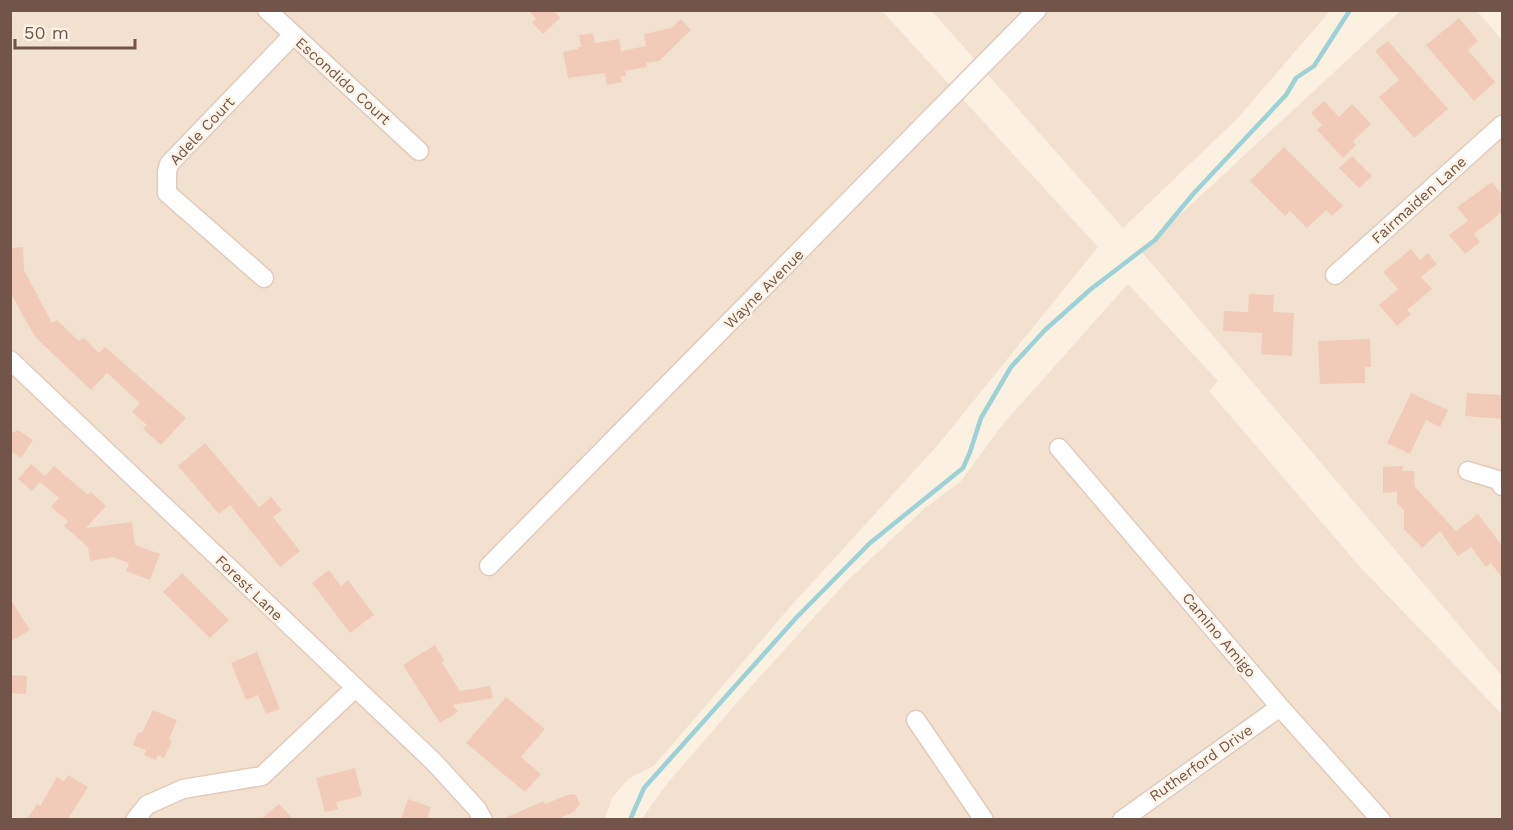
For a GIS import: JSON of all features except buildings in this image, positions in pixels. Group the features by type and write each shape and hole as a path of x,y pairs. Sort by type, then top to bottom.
{"street":[{"name":"Escondido Court","path":"267,10 292,36 419,151"},
{"name":"Wayne Avenue","path":"489,566 1037,10"},
{"name":"Adele Court","path":"264,278 167,193 167,172 169,164 292,36"},
{"name":"Fairmaiden Lane","path":"1335,275 1503,125"},
{"name":"Forest Lane","path":"10,360 433,761 477,809 483,819"},
{"name":"Camino Amigo","path":"1059,448 1280,707 1381,819"},
{"path":"1468,471 1498,480 1503,486"},
{"path":"135,819 147,805 183,789 262,776 355,688"},
{"name":"Rutherford Drive","path":"1122,819 1280,707"},
{"path":"916,720 984,819"}],"shaded area":[{"path":"10,11 882,11 1098,247 937,446 790,607 654,766 629,778 612,798 605,819 11,819"},
{"path":"932,11 1330,11 1237,119 1123,228"},
{"path":"1400,11 1477,11 1502,40 1502,676 1141,251"},
{"path":"1128,284 1218,381 1209,391 1361,568 1502,714 1502,819 641,820 666,785 747,691 847,581 924,509 961,481 1003,424"}],"waterway":[{"path":"630,820 644,788 796,618 870,543 963,468 981,418 1011,367 1045,330 1091,289 1155,240 1194,193 1286,95 1296,78 1314,66 1350,10"}]}
